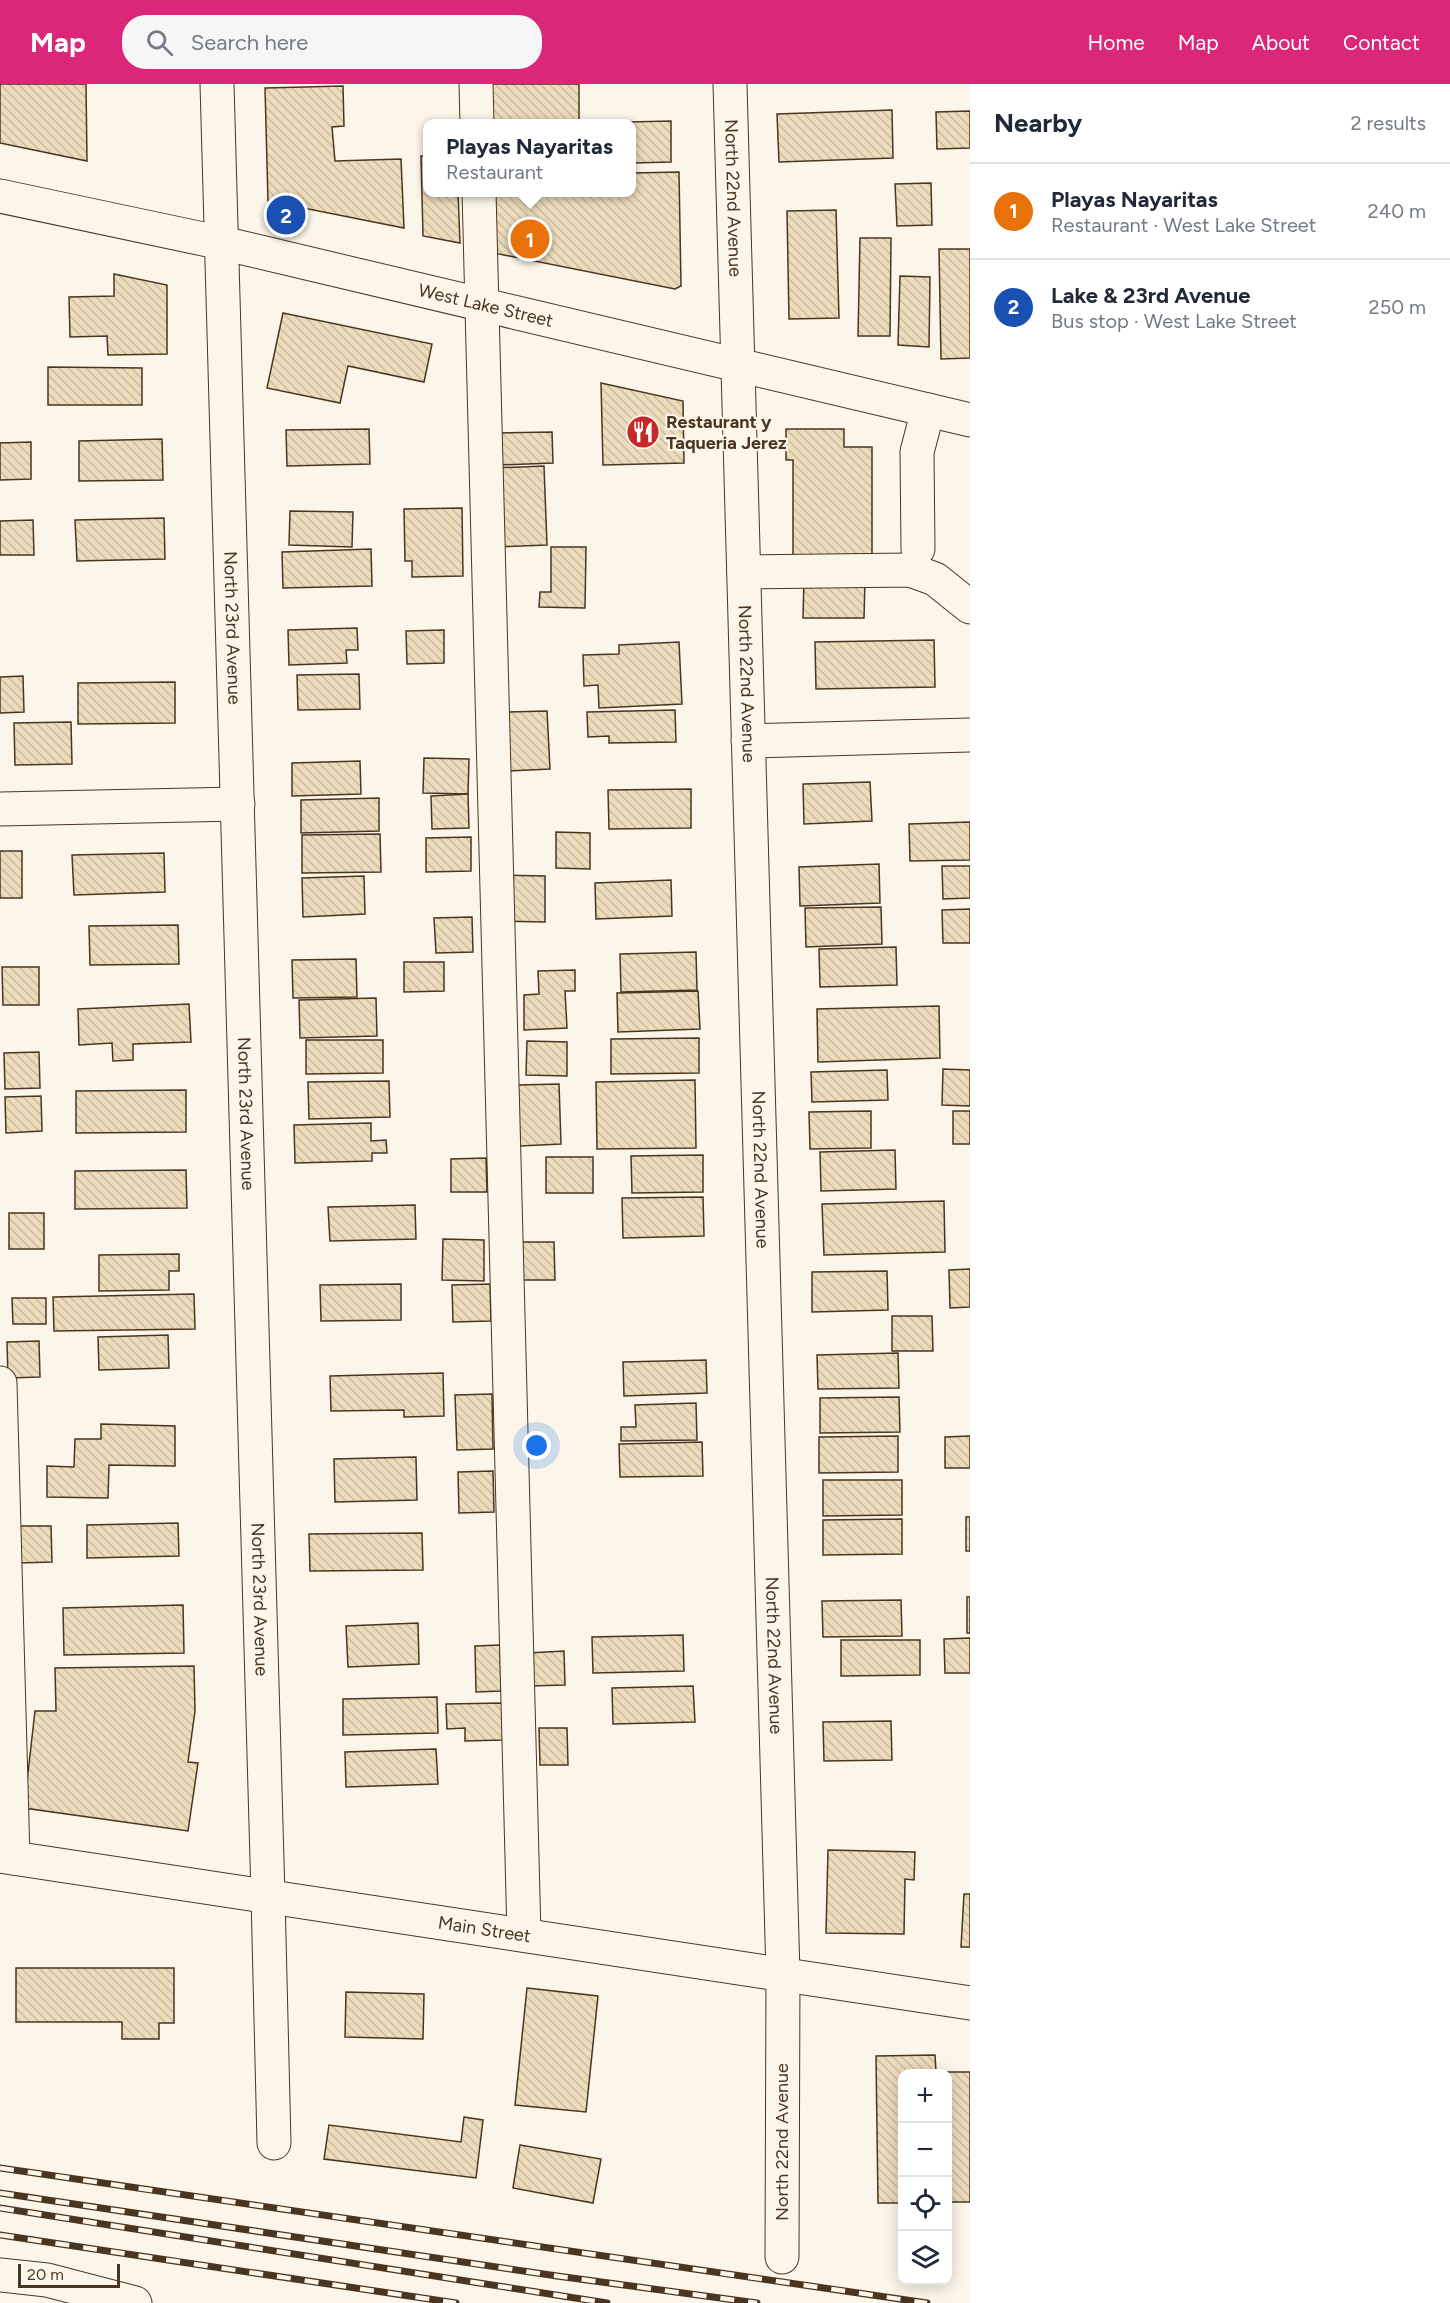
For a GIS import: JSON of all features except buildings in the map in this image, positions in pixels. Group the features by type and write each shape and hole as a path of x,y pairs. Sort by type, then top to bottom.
{"street":[{"name":"North 23rd Avenue","path":"218,84 274,2143"},
{"path":"476,84 477,119"},
{"name":"North 22nd Avenue","path":"730,84 783,1974 782,2257"},
{"name":"West Lake Street","path":"0,196 222,243 970,420"},
{"path":"478,197 524,1935"},
{"path":"918,549 917,452 928,410"},
{"path":"744,572 910,570 935,579 970,606"},
{"path":"748,741 970,735"},
{"path":"0,809 238,804"},
{"path":"0,1383 7,1857"},
{"name":"Main Street","path":"7,1857 970,2003"},
{"path":"0,2275 47,2280 135,2303"}],"railway":[{"path":"0,2168 927,2303"},
{"path":"0,2193 557,2276 757,2303"},
{"path":"0,2208 607,2303"},
{"path":"0,2235 456,2303"}],"place":[{"name":"Lake & 23rd Avenue","path":"286,215"},
{"name":"Playas Nayaritas","path":"530,239"},
{"name":"Restaurant y Taqueria Jerez","path":"643,432"}]}
